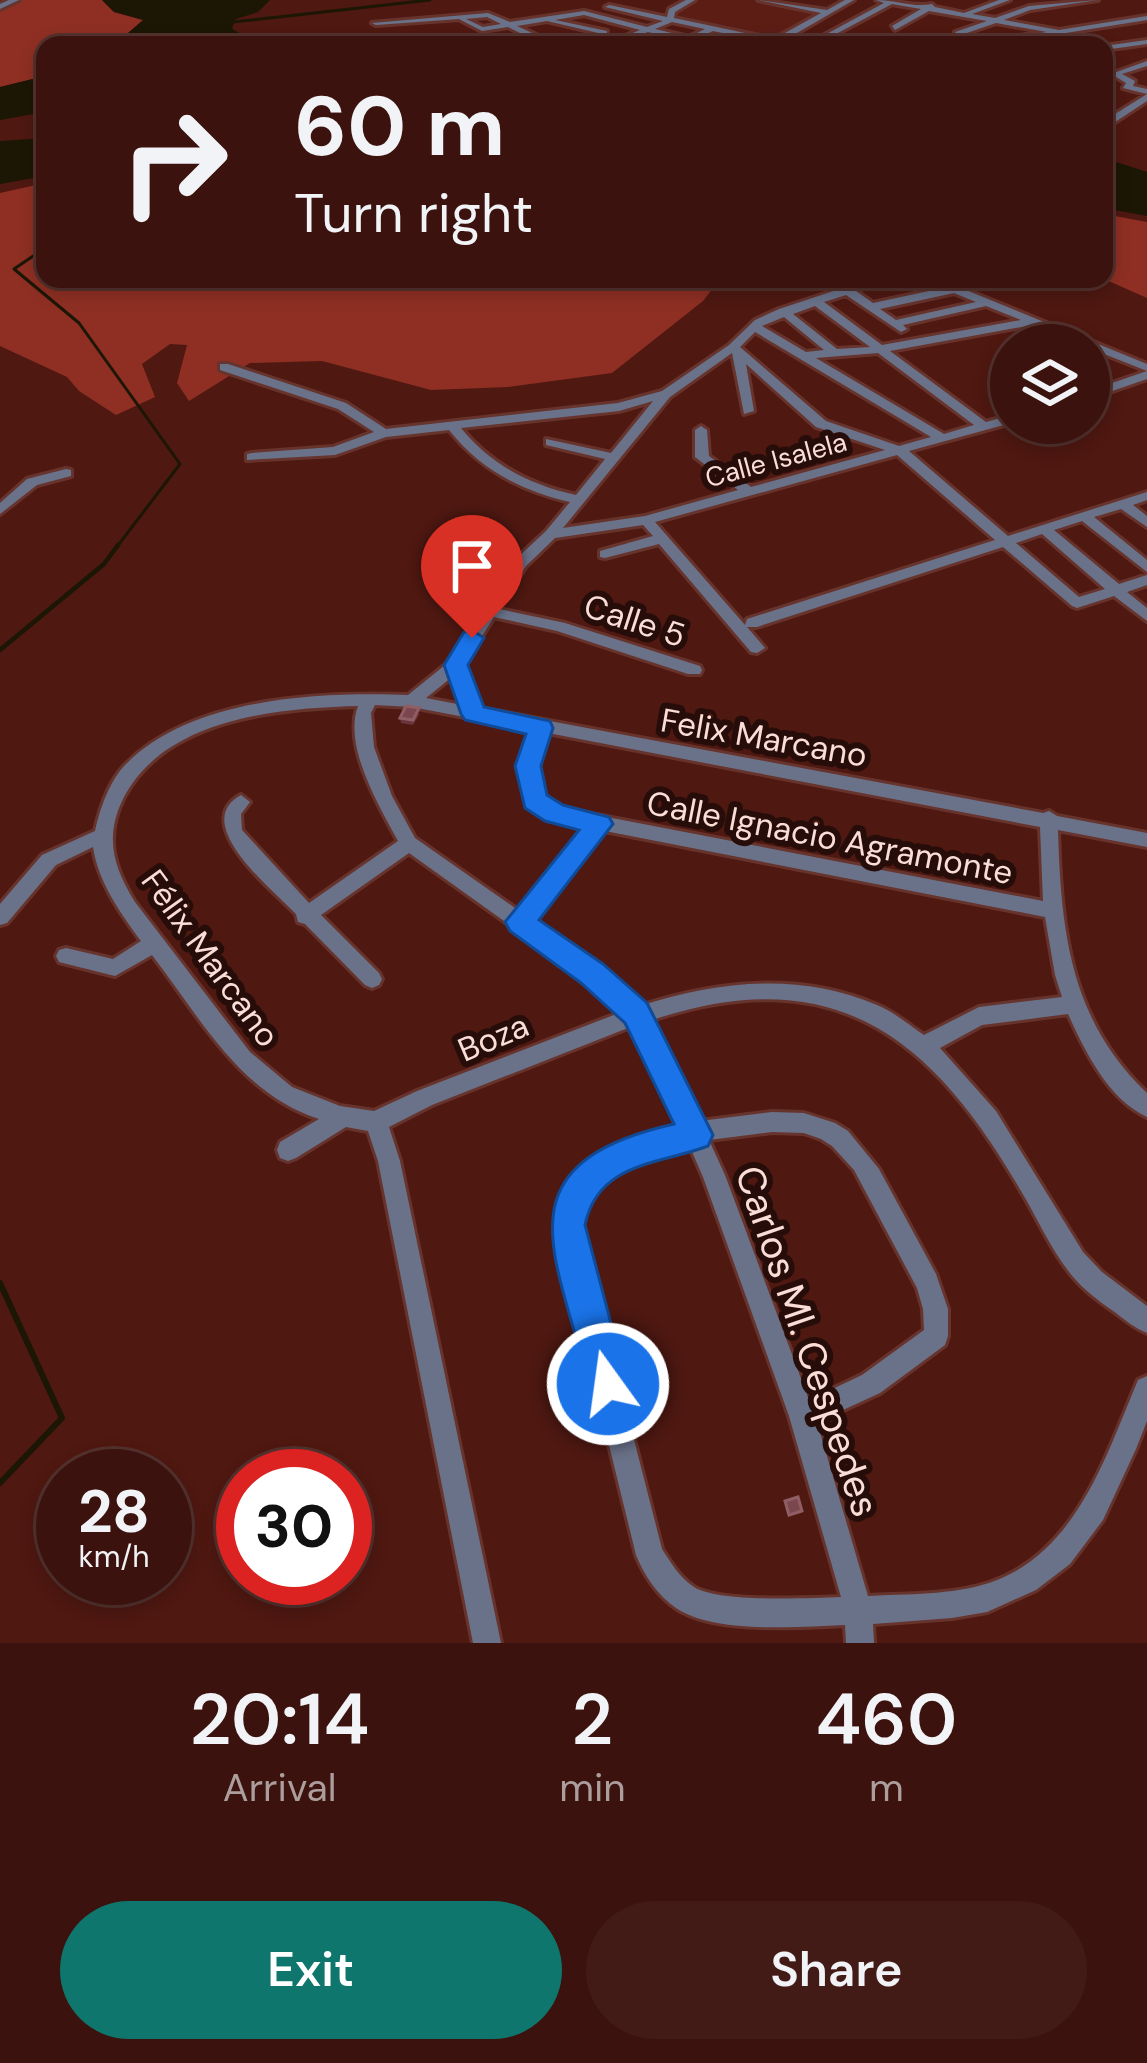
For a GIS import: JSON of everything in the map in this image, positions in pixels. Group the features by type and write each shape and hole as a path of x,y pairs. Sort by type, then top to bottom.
{"street":[{"path":"0,7 15,0"},
{"path":"628,36 691,0"},
{"path":"762,0 826,12"},
{"path":"785,36 850,0"},
{"path":"895,28 942,0"},
{"path":"962,15 1006,0"},
{"path":"622,1 745,36"},
{"path":"829,35 889,1 1055,31"},
{"path":"958,34 1029,8 1077,1 1095,4"},
{"path":"530,3 545,18 604,33"},
{"path":"1126,20 1147,3"},
{"path":"609,7 670,16"},
{"path":"462,20 481,29 576,13 678,36"},
{"path":"376,23 492,15 532,36"},
{"path":"1114,15 1147,29"},
{"path":"1031,36 1147,17"},
{"path":"583,29 608,19"},
{"path":"702,36 711,29"},
{"path":"829,35 833,36"},
{"path":"1113,47 1147,42"},
{"path":"1113,74 1147,63"},
{"path":"1113,119 1146,97 1116,74"},
{"path":"412,701 456,665 520,563 551,534 666,394 735,348 754,326 843,288"},
{"path":"853,288 920,343"},
{"path":"872,308 956,289 1147,371"},
{"path":"814,300 985,427"},
{"path":"894,324 989,302"},
{"path":"782,311 833,352"},
{"path":"808,356 876,350 1036,321"},
{"path":"754,326 944,440"},
{"path":"735,348 748,411"},
{"path":"735,348 821,424 901,451 1077,603 1147,580"},
{"path":"224,367 342,406 384,433"},
{"path":"1110,386 1147,371"},
{"path":"252,457 335,451 384,433 619,406 666,394"},
{"name":"Calle Isalela","path":"551,534 646,520 990,425"},
{"path":"453,426 468,447 494,469 523,485 579,500"},
{"path":"701,430 702,457 751,493"},
{"path":"551,442 613,458"},
{"path":"0,510 32,482 66,473"},
{"path":"752,623 1147,496"},
{"path":"1123,504 1147,523"},
{"path":"1084,516 1147,568"},
{"path":"646,520 757,648"},
{"path":"1045,529 1147,616"},
{"path":"605,554 663,538"},
{"name":"Calle 5","path":"488,610 560,627 694,670"},
{"path":"456,665 474,714"},
{"path":"0,917 49,860 102,835 116,789 137,760 184,729 370,698"},
{"name":"Felix Marcano","path":"370,698 412,701 1147,840"},
{"name":"Carlos Ml. Cespedes","path":"370,698 363,713 365,747 383,797 409,843 592,974 636,1013 696,1135 802,1416 858,1608 860,1643"},
{"name":"Calle Ignacio Agramonte","path":"541,728 528,766 535,800 555,814 1050,910"},
{"path":"241,802 232,813 233,832 305,916 372,979"},
{"path":"1049,818 1050,910 1072,1005 1102,1058 1147,1107"},
{"path":"520,922 600,824"},
{"name":"Félix Marcano","path":"102,835 104,858 116,885 258,1078 286,1097 341,1118 376,1122"},
{"path":"305,916 409,843"},
{"path":"66,956 115,968 155,944"},
{"name":"Boza","path":"376,1122 636,1013 737,992 820,991 882,1016 924,1046 982,1110 1075,1260 1093,1281 1147,1321"},
{"path":"924,1046 979,1016 1072,1005"},
{"path":"288,1150 341,1118"},
{"path":"802,1416 871,1384 928,1345 938,1323 933,1294 867,1170 831,1131 789,1120 646,1146 603,1166 575,1190 567,1225 650,1555 691,1602 716,1610 858,1608 978,1600 1015,1586 1068,1545 1114,1467 1147,1389"},
{"path":"376,1122 389,1161 487,1643"}],"shaded area":[{"path":"21,0 102,0 114,12 144,20 125,36 36,36 36,78 0,87 0,8"},
{"path":"102,0 270,0 258,12 236,19 232,28 260,36 124,36 143,20 114,12"},
{"path":"695,0 755,0 821,12 779,36 752,36 673,20 679,8"},
{"path":"36,78 36,114 0,120 0,87"},
{"path":"36,139 36,178 0,184 0,141"},
{"path":"1113,161 1147,172 1147,216 1113,210"},
{"path":"36,185 36,288 713,288 612,373 508,387 431,390 322,361 250,363 189,401 177,383 187,345 170,344 142,364 155,397 116,415 79,391 67,377 0,346 0,193"},
{"path":"1113,216 1147,222 1147,298 1113,283"}],"building":[{"path":"406,706 419,708 413,720 400,718"},
{"path":"798,1497 802,1511 789,1515 785,1501"}],"waterway":[{"path":"233,22 430,0"},
{"path":"36,254 14,269 36,287"},
{"path":"37,288 79,323 180,464 116,548"},
{"path":"0,650 104,564 118,545"},
{"path":"0,1283 62,1418 0,1483"}],"route":[{"path":"472,638 456,665 474,714 541,728 528,766 535,800 555,814 600,824 520,922 636,1013 696,1135 646,1146 603,1166 575,1190 567,1225 608,1384"}]}
